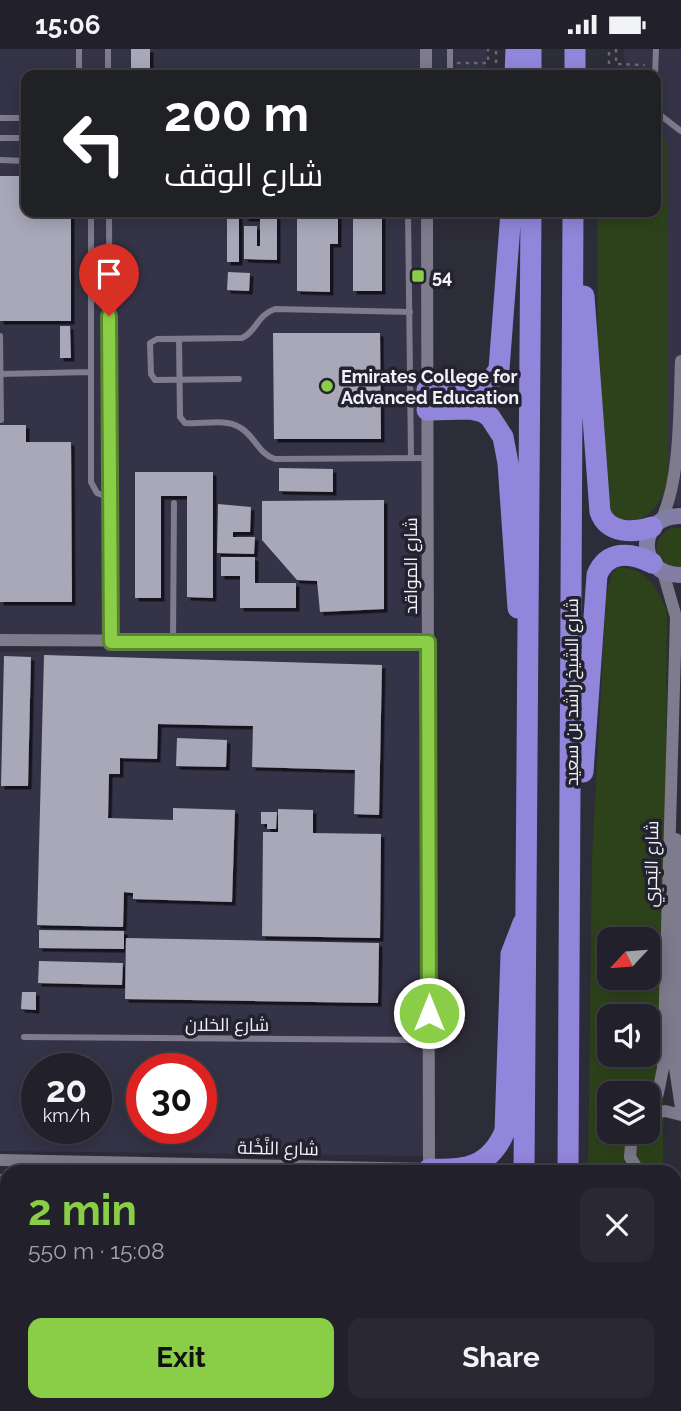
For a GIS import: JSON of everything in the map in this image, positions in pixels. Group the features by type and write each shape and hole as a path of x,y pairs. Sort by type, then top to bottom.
{"highway":[{"path":"515,70 516,49"},
{"path":"531,49 531,70"},
{"path":"575,49 575,70"},
{"path":"427,400 486,386 499,369 510,217"},
{"path":"524,1165 531,217"},
{"name":"شارع الشيخ راشد بن سعيد","path":"568,1165 573,217"},
{"path":"574,217 589,339 600,512 605,522 614,528 637,531 657,523"},
{"path":"427,400 483,412 490,417 503,437 508,463 518,611 529,684"},
{"path":"569,956 597,575 602,564 612,557 633,555 658,567"},
{"path":"479,1165 491,1156 505,1131 511,954 520,927 528,916"}],"main road":[{"path":"681,516 657,523 647,545 658,567 681,575"}],"street":[{"path":"426,49 426,70"},
{"name":"شارع المواقد","path":"427,217 429,1165"},
{"path":"681,361 678,469 681,487"},
{"path":"657,523 667,511 678,469"},
{"name":"شارع البَحرِي","path":"658,567 676,617"},
{"name":"شارع البَحرِي","path":"660,1083 663,1067 671,780 677,745 676,617 681,594"},
{"path":"0,640 428,642"},
{"name":"شارع البَحرِي","path":"671,780 678,870 679,984 675,1078 681,1108"},
{"path":"660,1112 681,1115"},
{"path":"631,1144 630,1157 635,1165"},
{"name":"شارع النَّخْلة","path":"0,1160 195,1165"}],"lane":[{"path":"79,49 79,70"},
{"path":"108,49 108,70"},
{"path":"450,49 450,70"},
{"path":"655,70 656,49"},
{"path":"661,116 681,131"},
{"path":"0,118 21,118"},
{"path":"0,138 21,138"},
{"path":"0,160 21,161"},
{"path":"91,217 91,486 97,493 110,498"},
{"path":"109,217 111,642"},
{"path":"408,217 411,458"},
{"path":"239,379 153,379 150,345 157,339 242,338 263,314 275,309 410,312"},
{"path":"0,336 1,420"},
{"path":"179,339 180,417 185,423 234,424 245,430 261,452 275,459 428,458"},
{"path":"0,374 91,372"},
{"path":"173,642 174,503"},
{"name":"شارع الخلان","path":"24,1037 429,1040"}],"path":[{"path":"450,63 488,63 488,49"},
{"path":"496,49 496,64"},
{"path":"609,49 609,64"},
{"path":"616,49 616,65 655,65"}],"shaded area":[{"path":"0,49 486,49 486,70 21,70 21,217 427,217 429,1156 0,1151 0,652 385,643 111,642 0,647"},
{"path":"624,49 681,49 681,508 652,498 655,217 661,217 661,70 625,70"}],"green space":[{"path":"661,135 665,137 668,149 668,479 663,495 655,507 630,526 614,523 607,509 598,360 597,217 661,217"},
{"path":"671,528 681,528 681,571 660,564 658,558 657,543"},
{"path":"617,568 627,568 649,580 667,611 663,1165 588,1165 592,858 606,595 612,574"}],"building":[{"path":"131,49 150,49 150,70 131,70"},
{"path":"0,176 21,176 21,217 71,217 71,321 0,321"},
{"path":"227,217 239,217 239,262 227,262"},
{"path":"277,217 277,260 244,259 244,226 257,226 257,246 260,246 260,218 245,218"},
{"path":"297,217 338,217 338,244 330,244 330,292 297,291"},
{"path":"353,217 382,217 382,291 353,291"},
{"path":"228,272 250,273 249,291 227,290"},
{"path":"60,326 70,326 71,358 60,358"},
{"name":"Emirates College for Advanced Education","path":"273,333 380,333 381,439 274,439"},
{"path":"0,425 26,425 26,442 71,442 72,602 0,602"},
{"path":"279,468 333,469 333,492 279,491"},
{"path":"135,472 213,472 213,598 187,597 187,496 161,496 161,598 135,598"},
{"path":"384,500 384,609 320,612 317,581 297,580 262,540 262,501"},
{"path":"218,504 251,507 250,532 233,532 233,537 255,537 254,554 217,553"},
{"path":"221,557 255,557 255,583 296,583 296,608 240,608 240,576 221,576"},
{"path":"44,655 382,665 379,815 354,814 355,770 252,767 253,726 158,724 157,759 120,758 120,774 109,774 108,818 173,820 173,808 235,810 232,902 133,899 133,893 124,892 123,927 37,925"},
{"path":"4,656 31,657 28,786 1,786"},
{"path":"177,738 227,740 226,767 176,766"},
{"path":"278,809 313,810 313,833 381,834 380,938 262,936 263,832 278,832"},
{"path":"261,812 277,812 276,829 267,829 267,824 261,824"},
{"path":"39,930 124,931 124,949 39,948"},
{"path":"126,938 379,943 378,1003 125,999"},
{"path":"39,961 123,963 122,985 38,983"},
{"path":"22,992 36,992 36,1010 21,1009"}],"place":[{"name":"54","path":"418,276"},
{"name":"Emirates College for Advanced Education","path":"327,386"}],"route":[{"path":"109,316 111,642 428,642 429,1013"}]}
